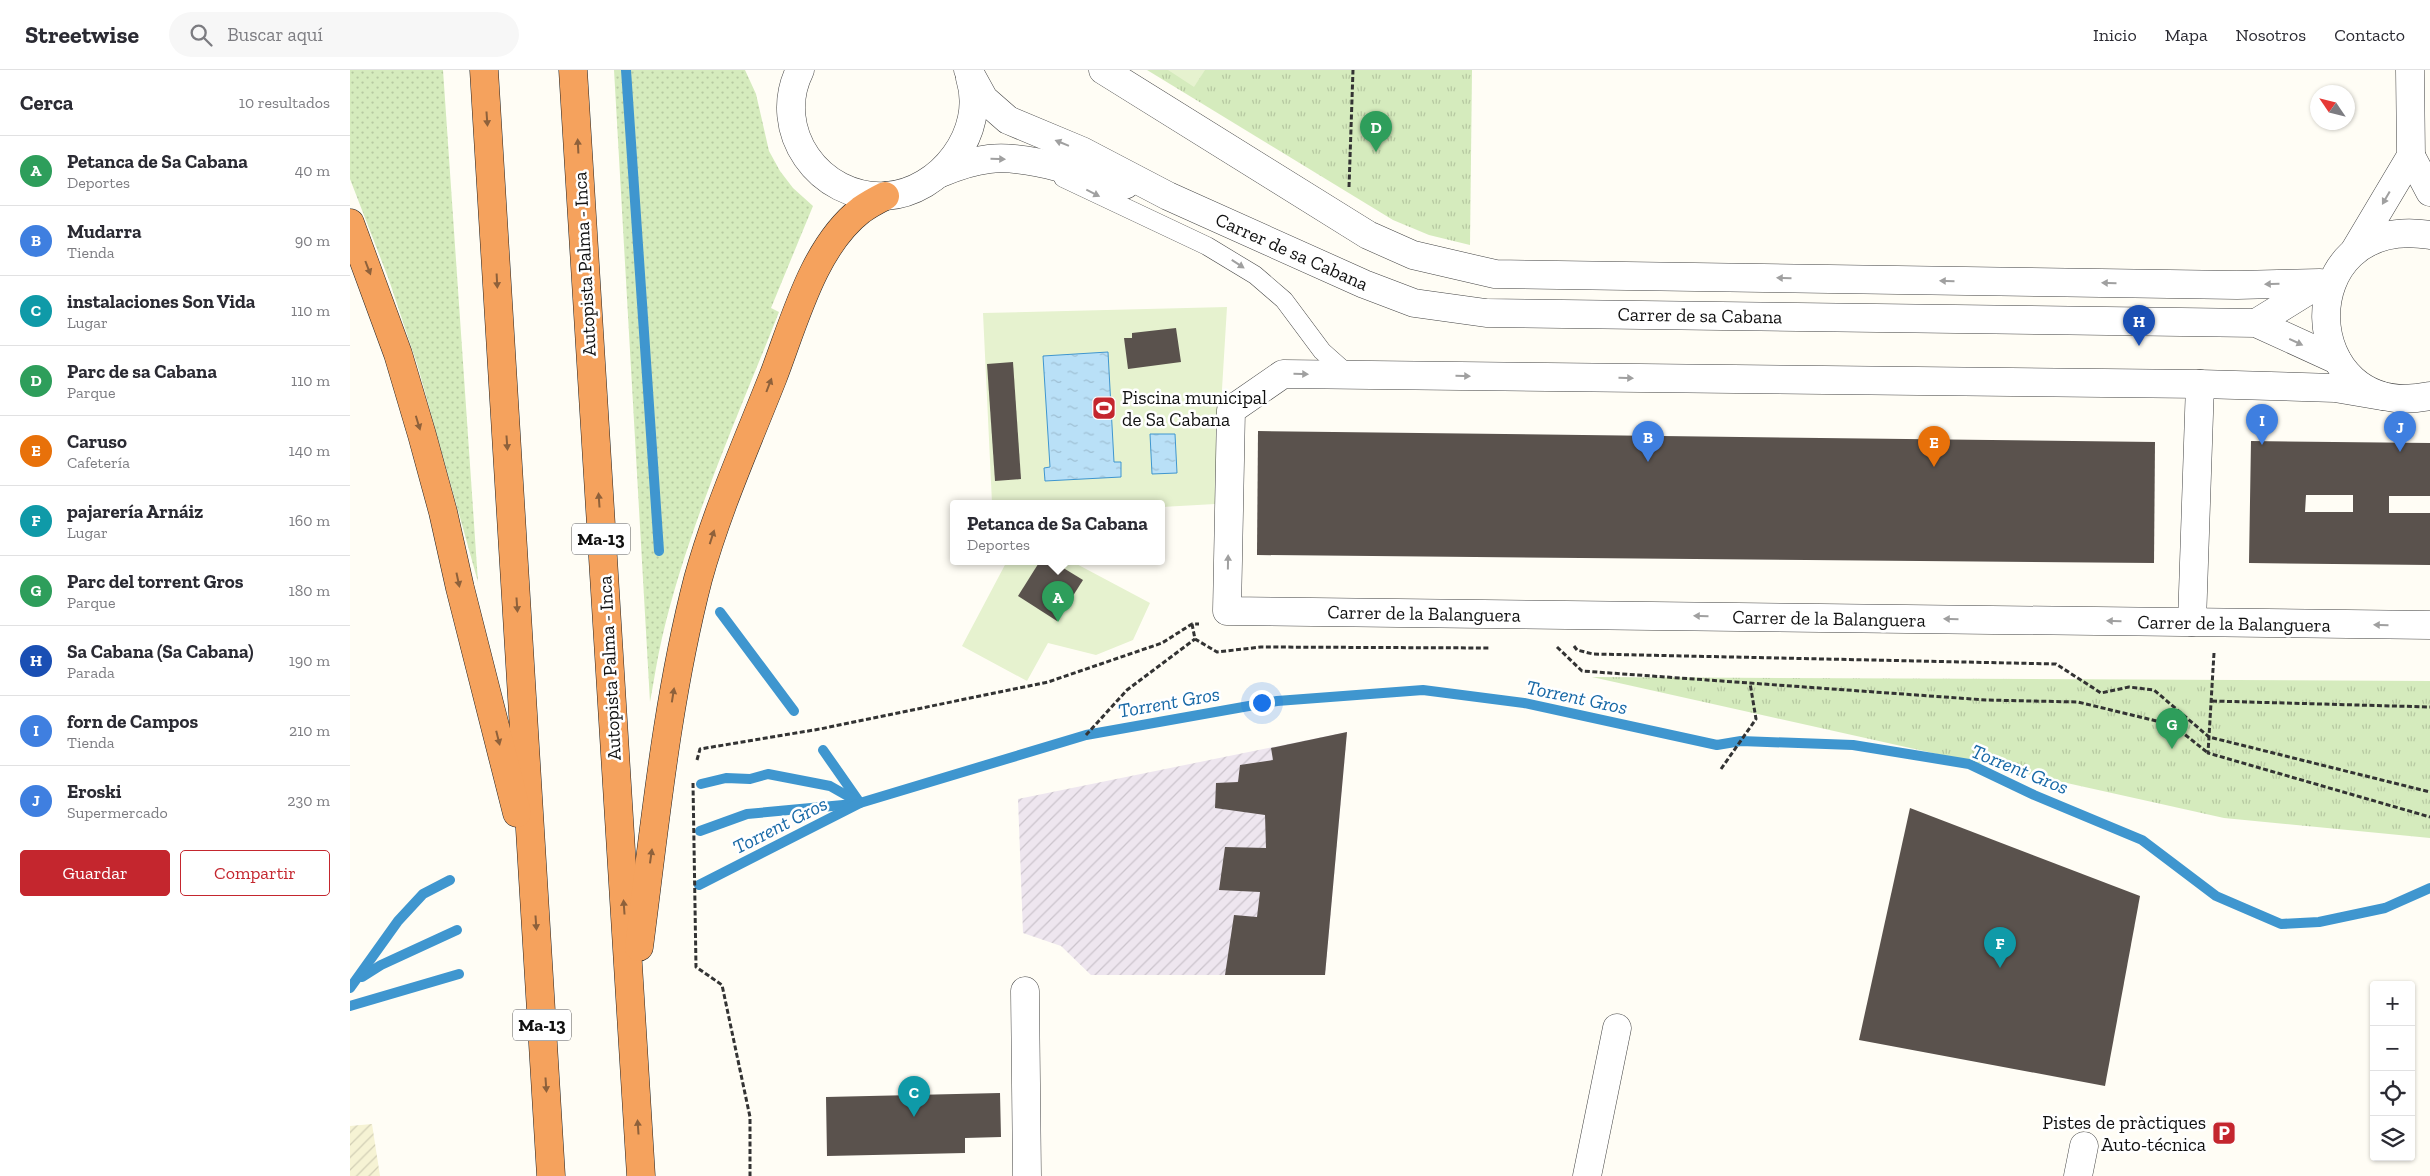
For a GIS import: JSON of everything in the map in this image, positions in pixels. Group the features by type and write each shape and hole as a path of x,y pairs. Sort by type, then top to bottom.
{"highway":[{"name":"Ma-13","path":"484,70 551,1176"},
{"name":"Autopista Palma - Inca","path":"573,70 641,1176"},
{"path":"630,1008 678,661 699,576 734,475 820,261 842,229 860,210 885,196"},
{"path":"350,223 398,354 422,435 533,875"}],"street":[{"path":"780,70 790,109 792,128 797,143 806,158 821,172 851,191 885,196 912,189 935,175 960,150 969,132 974,91 968,70"},
{"path":"790,109 792,92 800,70"},
{"name":"Carrer de sa Cabana","path":"968,70 984,99 1008,120 1082,151 1168,196 1364,284 1414,304 1486,313 2256,323 2337,360"},
{"path":"1103,70 1348,222 1393,247 1413,255 1495,274 2237,285 2328,278"},
{"path":"2410,70 2411,156 2430,192"},
{"path":"2256,323 2328,278 2355,251 2411,156"},
{"name":"Carrer de sa Cabana","path":"935,175 963,164 990,159 1034,162 1168,196"},
{"path":"2355,251 2380,237 2409,232 2430,235"},
{"path":"2328,278 2326,333 2337,360 2356,382 2382,396"},
{"name":"Carrer de la Balanguera","path":"1349,375 1283,374 1231,410 1227,610 2430,625"},
{"path":"1349,375 2200,384 2335,388 2411,401 2430,396"},
{"path":"2192,622 2200,384"},
{"path":"1025,991 1027,1176"},
{"path":"1587,1176 1617,1028"},
{"path":"2078,1176 2084,1146"}],"lane":[{"path":"1034,162 1124,208 1207,246 1255,275 1284,300 1322,351 1349,375"}],"path":[{"path":"1348,222 1353,70"},
{"path":"695,766 700,749 767,736 820,729 1048,682 1162,643 1192,624 1202,624"},
{"path":"1192,624 1195,639 1217,652 1262,647 1495,648"},
{"path":"1086,735 1127,690 1195,639"},
{"path":"1570,642 1577,650 1593,654 2056,664 2101,693 2129,687 2154,690 2209,737 2430,792"},
{"path":"1555,645 1582,671 1986,700 2078,702 2173,725 2208,753 2430,817"},
{"path":"2208,753 2214,653 2222,653"},
{"path":"1721,769 1756,719 1750,683"},
{"path":"2212,701 2430,706"},
{"path":"693,774 696,967 722,986 750,1117 750,1176"}],"shaded area":[{"path":"1347,732 1325,975 1091,975 1061,946 1023,933 1018,799"},
{"path":"372,1124 380,1176 350,1176 350,1126"}],"green space":[{"path":"350,70 443,70 478,582 418,367 389,280 350,179"},
{"path":"614,70 745,70 756,94 769,151 780,171 793,188 813,206 771,308 779,312 714,473 685,555 662,638 650,702"},
{"path":"1147,70 1472,70 1470,245 1429,235 1393,220"},
{"path":"1168,70 1205,70 1194,87"},
{"name":"Piscina municipal de Sa Cabana","path":"1227,307 1215,504 1165,507 1165,500 992,500 983,313"},
{"path":"1005,565 1079,565 1150,603 1133,640 1096,655 1048,643 1027,681 962,646"},
{"path":"1592,677 2430,681 2430,838 2224,818"}],"water":[{"path":"1108,352 1114,462 1121,462 1121,477 1045,481 1044,468 1050,467 1043,356"},
{"path":"1150,434 1175,434 1177,473 1152,474"}],"building":[{"path":"1176,328 1181,362 1128,369 1124,338 1132,338 1132,333"},
{"path":"1013,362 1021,479 995,481 987,364"},
{"path":"1258,431 2155,442 2154,563 1257,555"},
{"path":"2251,441 2430,443 2430,496 2389,496 2389,513 2430,513 2430,565 2249,563","holes":["2306,495 2353,495 2353,512 2305,512"]},
{"path":"1037,565 1059,565 1083,580 1057,621 1018,596"},
{"path":"1347,732 1325,975 1225,975 1234,915 1257,917 1260,892 1219,890 1225,847 1266,848 1265,815 1215,808 1216,783 1238,782 1240,765 1273,760 1271,748"},
{"path":"1910,808 2140,896 2105,1086 1859,1040"},
{"path":"1000,1093 1001,1137 965,1138 965,1153 827,1156 826,1097"}],"waterway":[{"path":"626,70 659,551"},
{"path":"720,612 794,711"},
{"name":"Torrent Gros","path":"699,885 860,803 1086,735 1277,701 1423,690 1524,703 1717,745 1741,741 1853,745 1969,764 2034,795 2142,840 2216,896 2281,924 2319,922 2385,908 2430,888"},
{"path":"823,750 858,800"},
{"path":"701,784 726,778 750,779 768,774 830,786 860,803"},
{"path":"700,831 747,814 854,804"},
{"path":"350,988 398,921 423,894 450,880"},
{"path":"362,977 381,965 457,930"},
{"path":"350,1006 459,974"}],"place":[{"name":"Parc de sa Cabana","path":"1376,152"},
{"name":"Sa Cabana (Sa Cabana)","path":"2139,346"},
{"name":"Piscina municipal de Sa Cabana","path":"1104,408"},
{"name":"forn de Campos","path":"2262,445"},
{"name":"Eroski","path":"2400,452"},
{"name":"Mudarra","path":"1648,462"},
{"name":"Caruso","path":"1934,467"},
{"name":"Petanca de Sa Cabana","path":"1058,622"},
{"name":"Parc del torrent Gros","path":"2172,749"},
{"name":"pajarería Arnáiz","path":"2000,968"},
{"name":"instalaciones Son Vida","path":"914,1117"},
{"name":"Pistes de pràctiques Auto-técnica","path":"2224,1133"}]}
